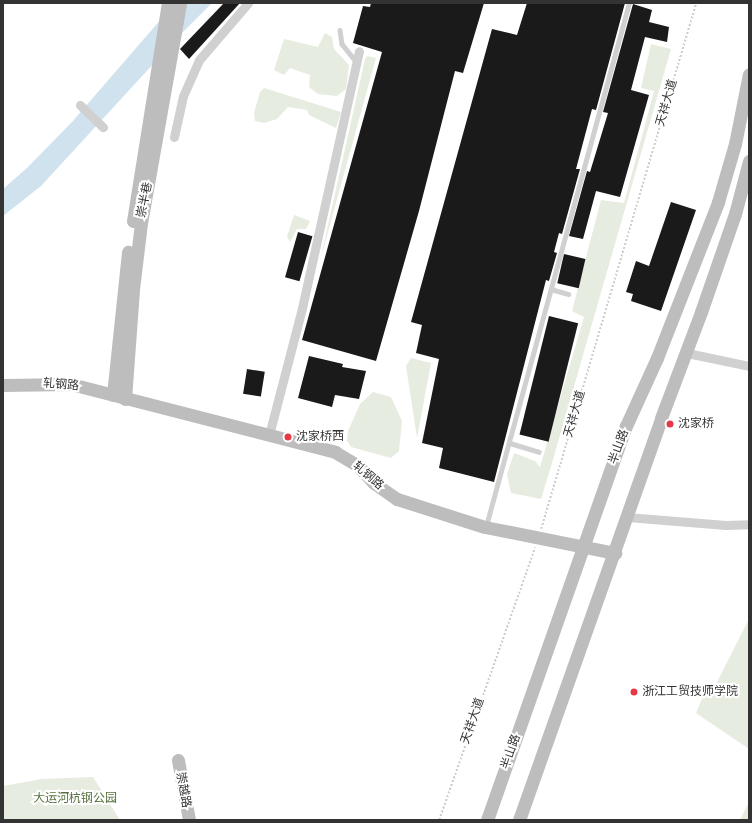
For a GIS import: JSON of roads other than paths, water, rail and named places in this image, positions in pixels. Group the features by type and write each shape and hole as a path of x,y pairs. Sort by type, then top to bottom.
{"street":[{"name":"崇半巷","path":"119,397 124,282 153,86 168,3"},
{"name":"崇半巷","path":"119,397 137,252 180,3"},
{"path":"174,137 183,96 199,60 248,3"},
{"path":"268,435 297,329 359,51"},
{"name":"半山路","path":"487,820 626,426 657,358 718,202 735,144 749,74"},
{"path":"80,105 103,127"},
{"path":"519,820 615,553 661,418 686,353 735,214 749,161"},
{"path":"686,353 749,366"},
{"name":"轧钢路","path":"3,385 71,384 335,452 358,466 374,483 397,499 485,527 584,545 615,553"},
{"path":"627,517 726,525 749,524"},
{"name":"崇越路","path":"178,760 189,820"}],"lane":[{"path":"485,527 510,443 550,289 629,3"},
{"path":"340,30 342,44 356,61"},
{"path":"550,289 568,294"},
{"path":"510,443 539,452"}],"water":[{"path":"175,3 212,3 178,37 41,186 3,216 3,189 27,168 72,122"}],"place":[{"name":"沈家桥","path":"670,424"},
{"name":"沈家桥西","path":"288,437"},
{"name":"浙江工贸技师学院","path":"634,692"}],"park label":[{"name":"大运河杭钢公园","path":"75,799"}]}
